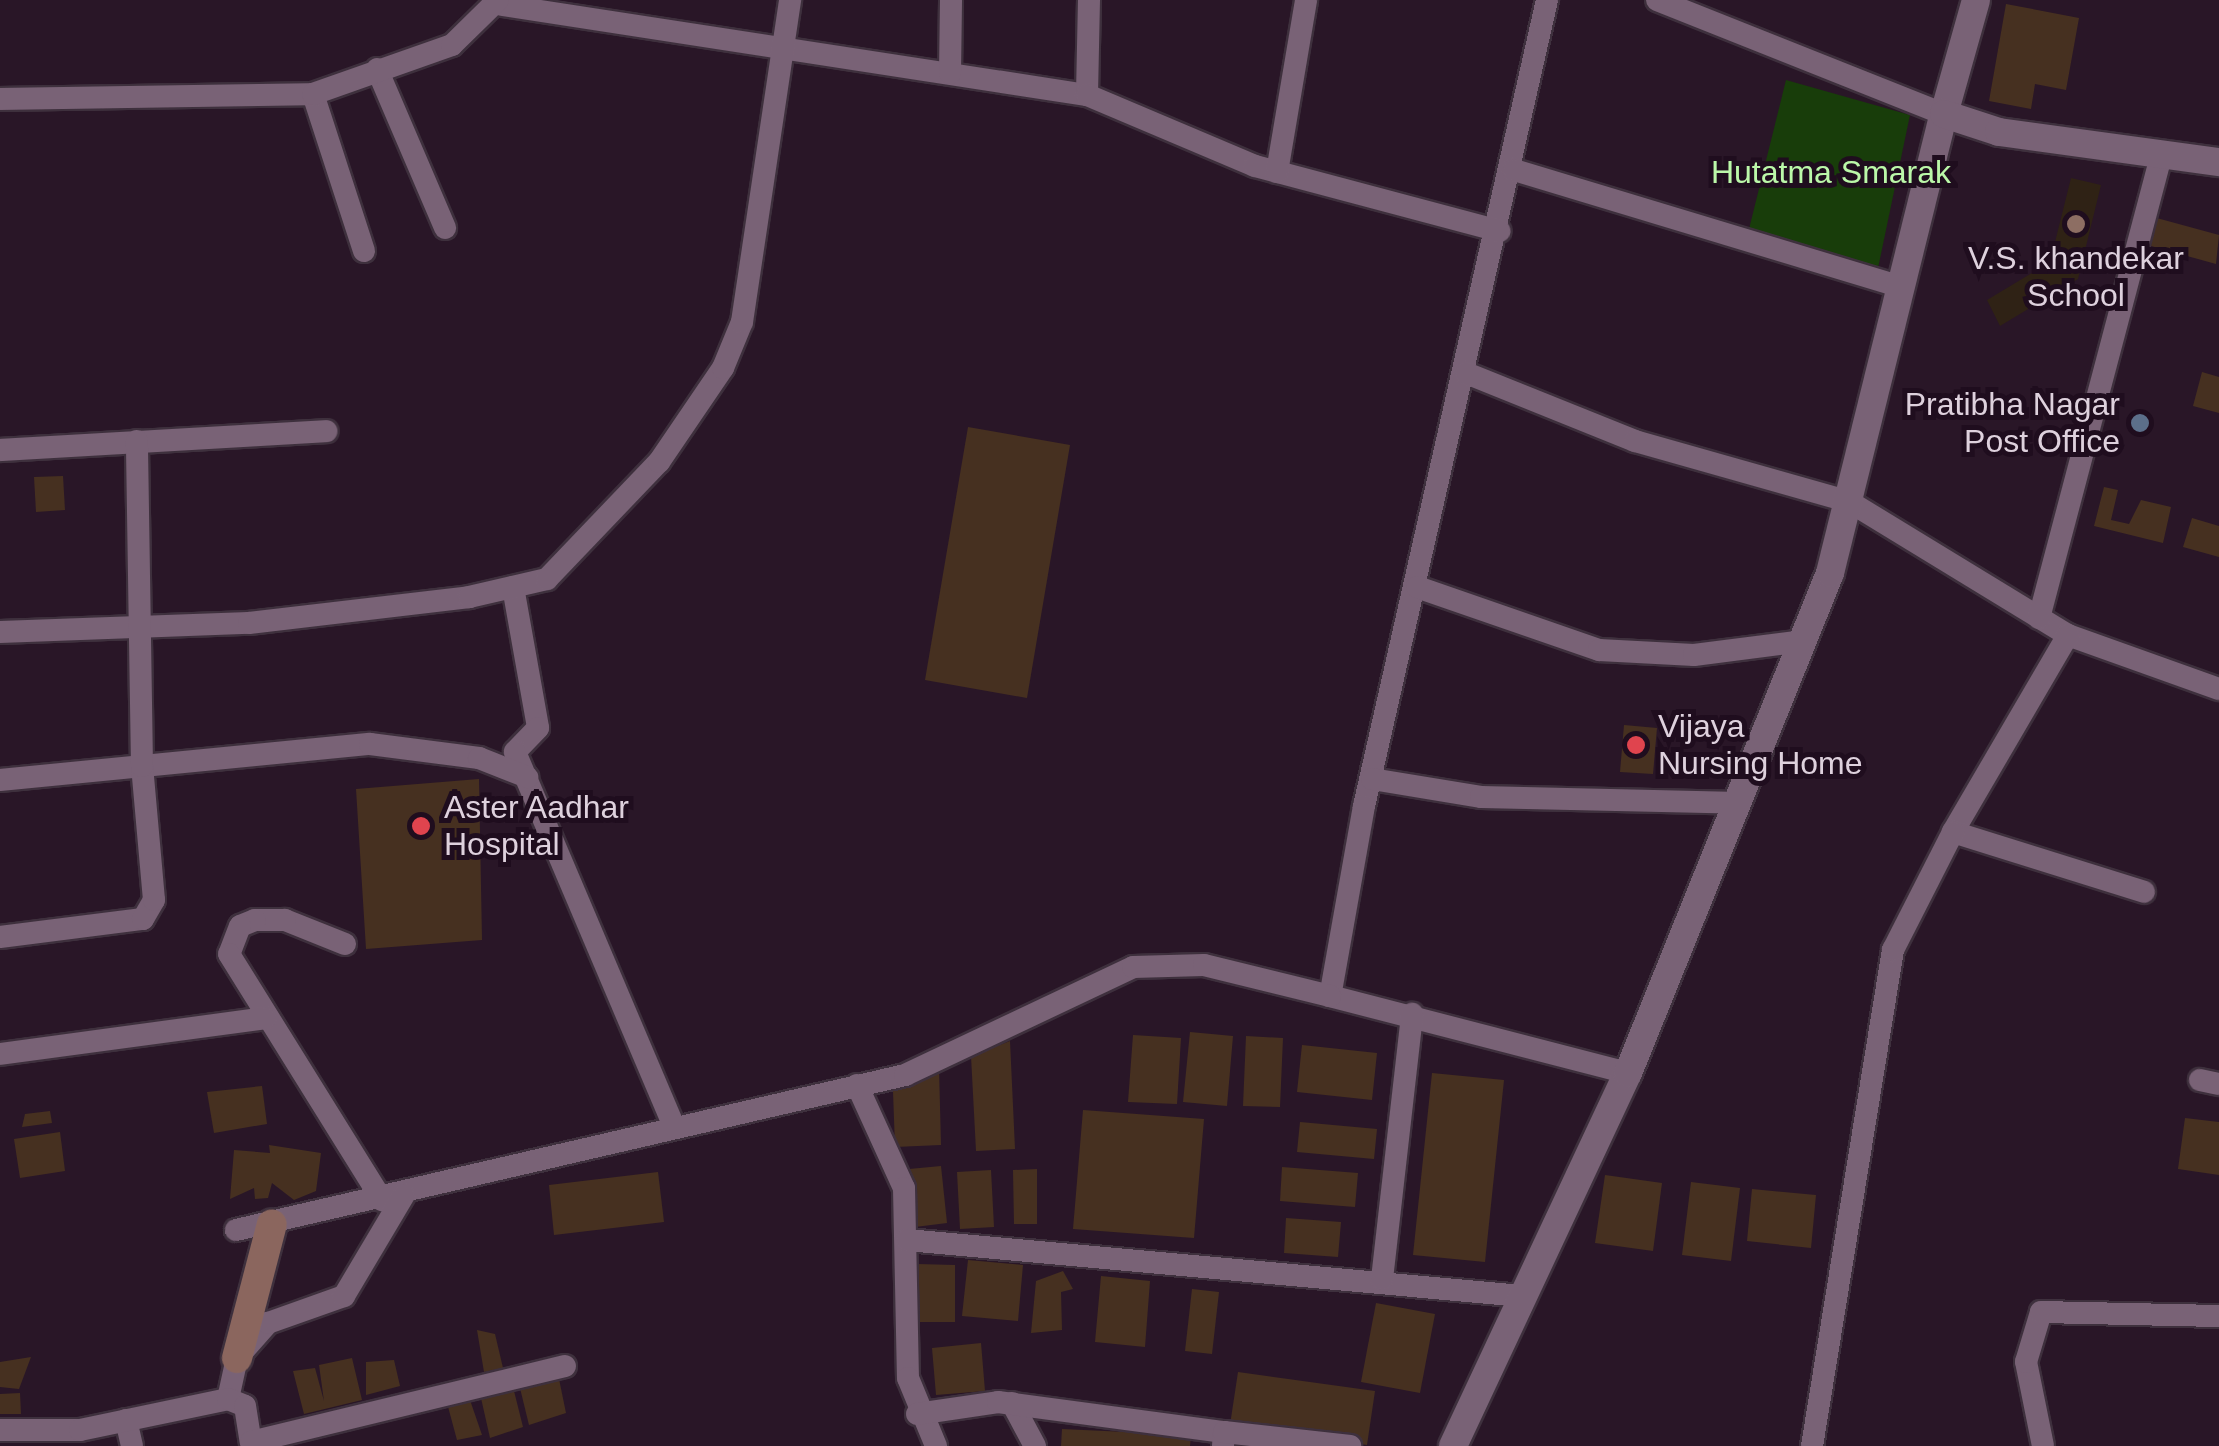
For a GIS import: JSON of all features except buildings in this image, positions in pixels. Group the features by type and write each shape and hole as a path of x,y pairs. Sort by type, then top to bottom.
{"main road":[{"path":"237,1358 272,1224"}],"street":[{"path":"0,632 249,623 514,587 547,578 659,462 723,368 742,322 790,0"},
{"path":"950,73 951,0"},
{"path":"1087,95 1090,0"},
{"path":"1277,172 1306,0"},
{"path":"1330,996 1372,780 1514,170 1547,0"},
{"path":"1657,0 1944,114 1999,132 2219,162"},
{"path":"1454,1446 1628,1073 1804,641 1850,502 1944,114 1976,0"},
{"path":"0,98 313,94 452,45 500,2 781,52 1087,95 1277,172 1499,231"},
{"path":"378,69 444,228"},
{"path":"313,94 364,251"},
{"path":"2039,618 2162,154"},
{"path":"1514,170 1902,287"},
{"path":"1466,374 1634,441 1850,502 2068,635 2219,689"},
{"path":"0,450 326,431"},
{"path":"0,937 150,911 142,766 136,441"},
{"path":"514,587 538,728 515,752 674,1127"},
{"path":"1417,588 1599,650 1694,655 1804,641"},
{"path":"1812,1446 1893,950 1952,832 2068,635"},
{"path":"0,780 370,744 479,758 527,777"},
{"path":"1372,780 1481,797 1740,804"},
{"path":"1952,832 2144,892"},
{"path":"346,944 285,920 240,926 229,954 264,1018 393,1198"},
{"path":"236,1230 393,1198 674,1127 905,1075 1132,966 1204,966 1412,1014 1628,1073"},
{"path":"1382,1279 1412,1014"},
{"path":"0,1054 264,1018"},
{"path":"857,1085 896,1160 907,1240 917,1414 936,1446"},
{"path":"228,1399 237,1358 268,1323 344,1296 393,1198"},
{"path":"907,1240 1382,1279 1522,1296"},
{"path":"2044,1446 2026,1362 2041,1312 2219,1316"},
{"path":"0,1430 126,1420 228,1399 245,1406 251,1444 565,1366"},
{"path":"917,1414 1012,1403 1223,1439 1350,1446"},
{"path":"1012,1403 1035,1446"},
{"path":"126,1420 132,1446"}],"shaded area":[{"name":"V.S. khandekar School","path":"2071,178 2101,185 2078,279 2000,326 1987,300 2050,262"}],"green space":[{"name":"Hutatma Smarak","path":"1786,80 1910,115 1877,273 1749,229"}],"place":[{"name":"V.S. khandekar School","path":"2076,224"},
{"name":"Pratibha Nagar Post Office","path":"2140,423"},
{"name":"Vijaya Nursing Home","path":"1636,745"},
{"name":"Aster Aadhar Hospital","path":"421,826"}]}
